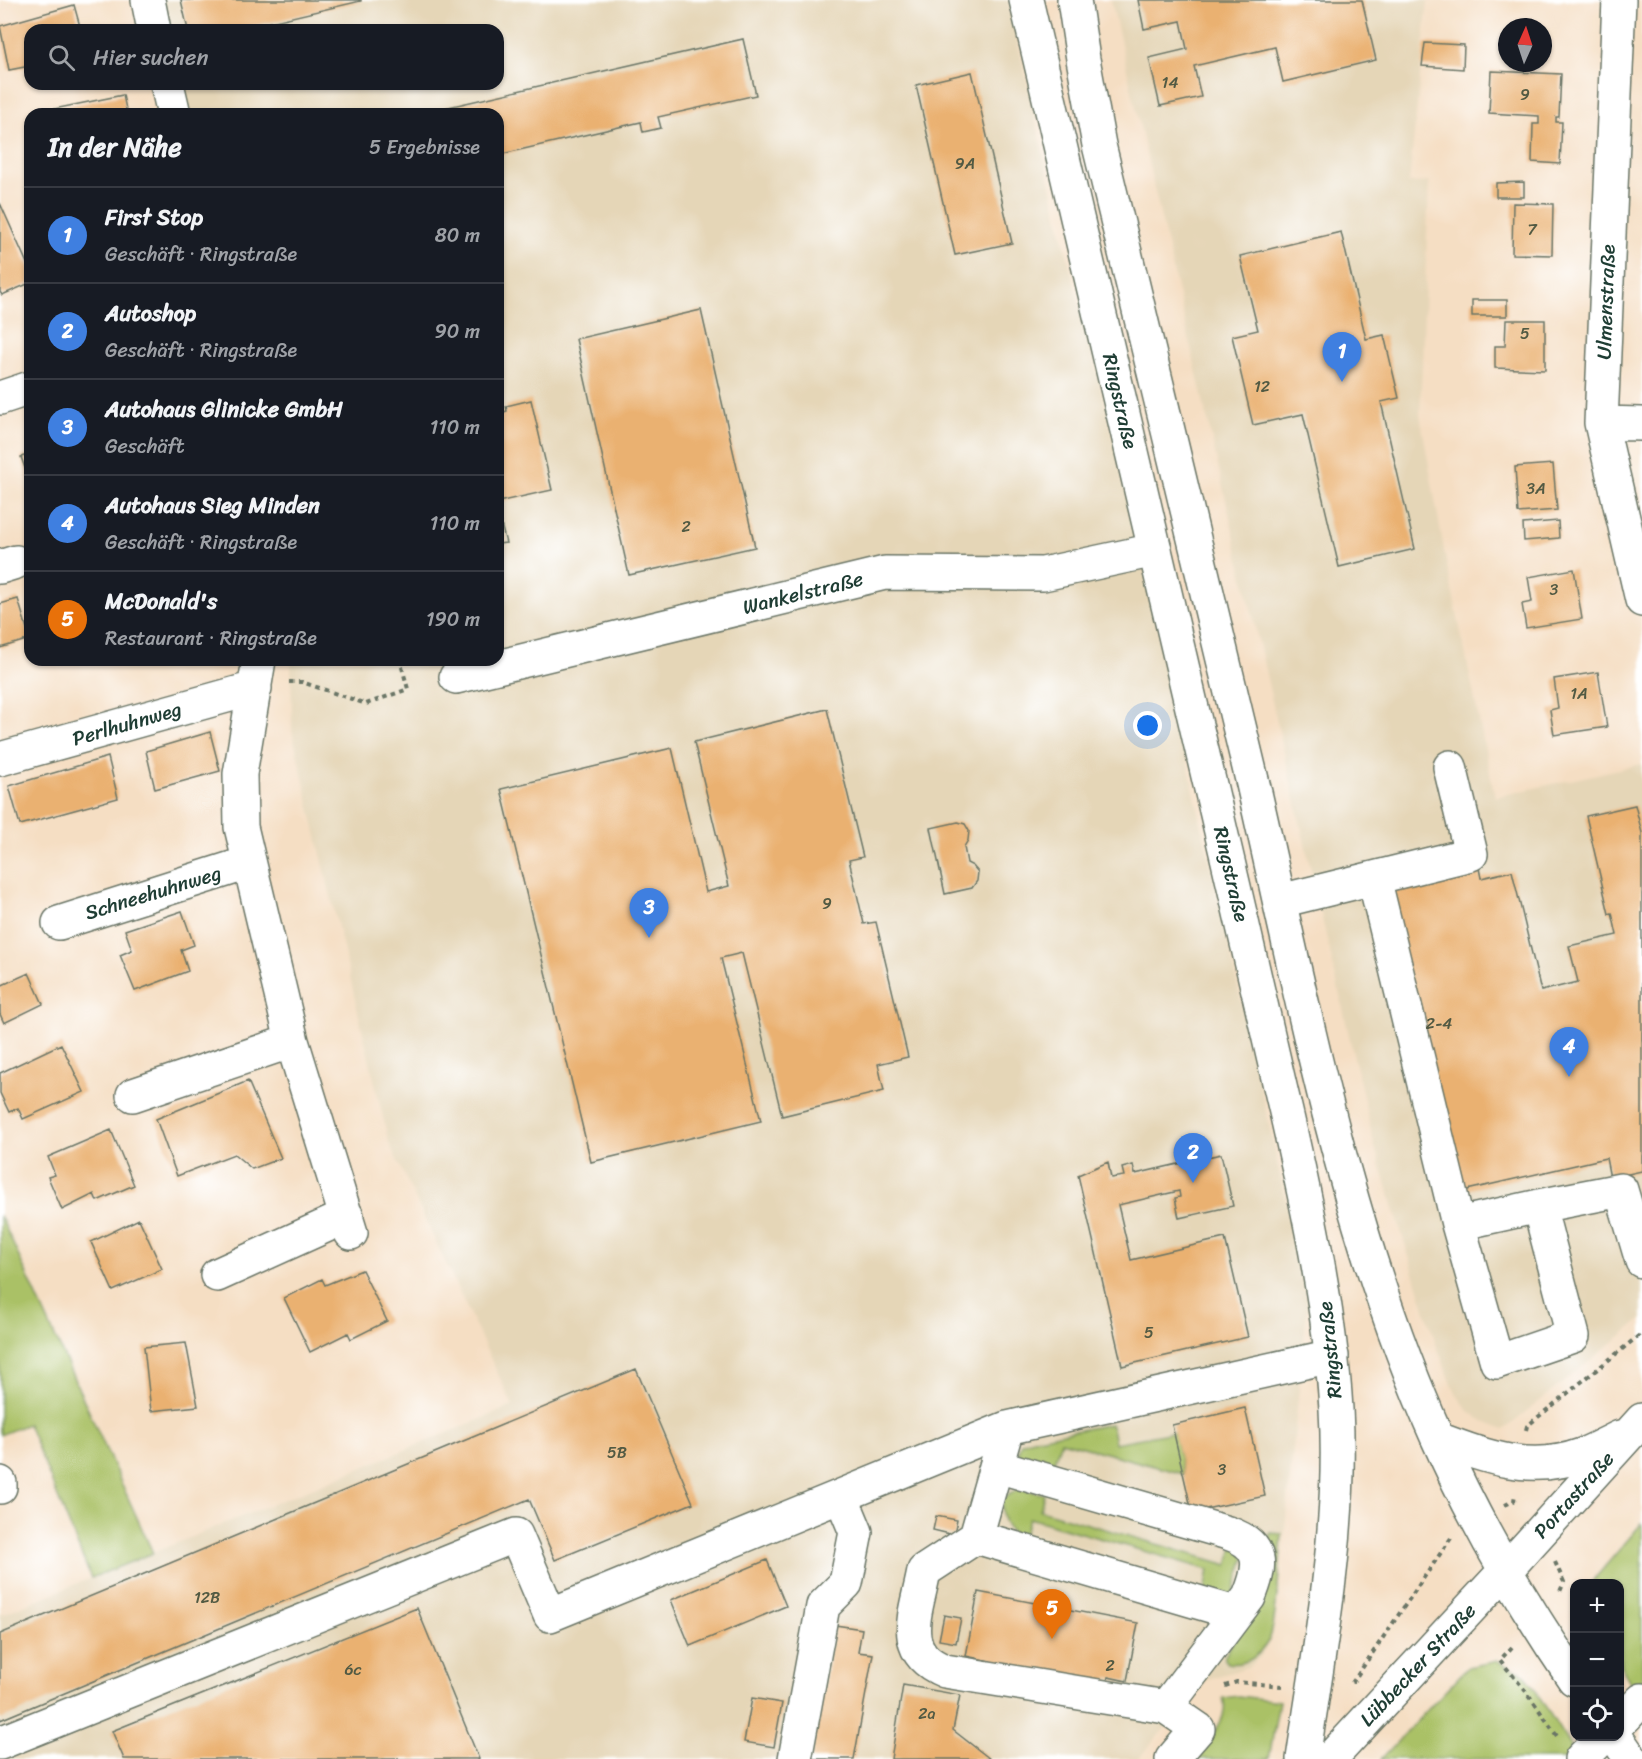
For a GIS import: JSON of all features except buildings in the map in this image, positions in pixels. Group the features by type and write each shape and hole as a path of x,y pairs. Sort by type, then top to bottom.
{"main road":[{"path":"148,0 153,24"},
{"name":"Ringstraße","path":"1026,0 1304,1192 1322,1279 1332,1356 1336,1414 1336,1478 1333,1541 1325,1621 1303,1759"},
{"name":"Ringstraße","path":"1074,0 1099,145 1328,1109 1353,1203 1402,1350 1437,1438 1505,1571 1569,1671"},
{"name":"Ulmenstraße","path":"1626,20 1601,423 1642,600"},
{"path":"168,90 173,108"},
{"path":"0,398 24,390"},
{"path":"1601,423 1642,424"},
{"name":"Wankelstraße","path":"504,665 885,573 1043,574 1155,550"},
{"name":"Wankelstraße","path":"456,677 501,666"},
{"name":"Perlhuhnweg","path":"0,759 257,674"},
{"name":"Schneehuhnweg","path":"217,1275 349,1225 292,1041 241,827 240,774 257,674"},
{"path":"1280,901 1471,854 1450,767"},
{"name":"Schneehuhnweg","path":"59,923 248,864"},
{"path":"1374,878 1458,1224 1497,1362 1574,1336 1539,1206"},
{"path":"133,1095 292,1041"},
{"path":"1458,1224 1621,1190 1642,1261"},
{"path":"0,1743 516,1535 550,1615 1007,1428 1332,1356"},
{"path":"1437,1438 1482,1456 1520,1464 1544,1463 1580,1455 1636,1426"},
{"name":"Portastraße","path":"1505,1571 1636,1426"},
{"path":"1007,1428 976,1538 924,1571 913,1628 914,1644 920,1656 932,1666 945,1671 1174,1712 1198,1729 1172,1759"},
{"path":"997,1466 1241,1537 1256,1552 1258,1562 1255,1581 1249,1597 1235,1613 1174,1712"},
{"path":"795,1759 823,1605 846,1583 856,1532 842,1496"},
{"path":"976,1538 1235,1613"},
{"name":"Lübbecker Straße","path":"1330,1759 1505,1571"},
{"path":"1624,1718 1642,1700"},
{"path":"1570,1750 1594,1741"},
{"path":"1618,1741 1630,1759"}],"path":[{"path":"257,674 278,682 302,682 366,704 408,688 402,666"},
{"path":"1174,1712 1206,1693 1238,1682 1344,1695 1458,1529 1514,1501 1527,1426 1642,1333"},
{"path":"1527,1694 1570,1750"}],"shaded area":[{"path":"151,0 1008,0 1068,259 1126,488 1308,1299 1276,1618 1272,1637 1260,1657 1248,1667 1208,1679 1138,1759 0,1759 0,1615 513,1406 389,1143 292,731 291,666 504,666 504,108 179,108 175,90 504,90 504,24 157,24"},
{"path":"1111,0 1428,0 1409,183 1429,182 1420,415 1445,556 1495,797 1642,764 1642,1319 1504,1430 1484,1422 1469,1411 1456,1394 1437,1347 1374,1144"}],"green space":[{"path":"0,1215 153,1553 91,1578 28,1424 0,1435"},
{"path":"1111,1424 1115,1443 1174,1432 1183,1474 1061,1441 1053,1464 1030,1464 1021,1460 1018,1453 1021,1443 1033,1439"},
{"path":"1019,1489 1044,1494 1040,1510 1228,1565 1233,1547 1246,1554 1233,1595 1205,1592 1209,1570 1029,1518 1022,1539 1007,1527 1002,1511 1003,1498"},
{"path":"1642,1523 1642,1703 1624,1672 1624,1579 1594,1579"},
{"path":"1270,1533 1282,1534 1272,1632 1265,1646 1252,1659 1235,1664 1228,1663 1224,1658 1248,1614 1261,1608"},
{"path":"1498,1661 1526,1675 1578,1759 1381,1759 1468,1667"},
{"path":"1238,1696 1279,1701 1269,1759 1191,1759 1220,1723 1224,1707 1223,1698"}],"place":[{"name":"First Stop","path":"1342,382"},
{"name":"Autohaus Glinicke GmbH","path":"649,938"},
{"name":"Autohaus Sieg Minden","path":"1569,1077"},
{"name":"Autoshop","path":"1193,1183"},
{"name":"McDonald's","path":"1052,1639"}]}
